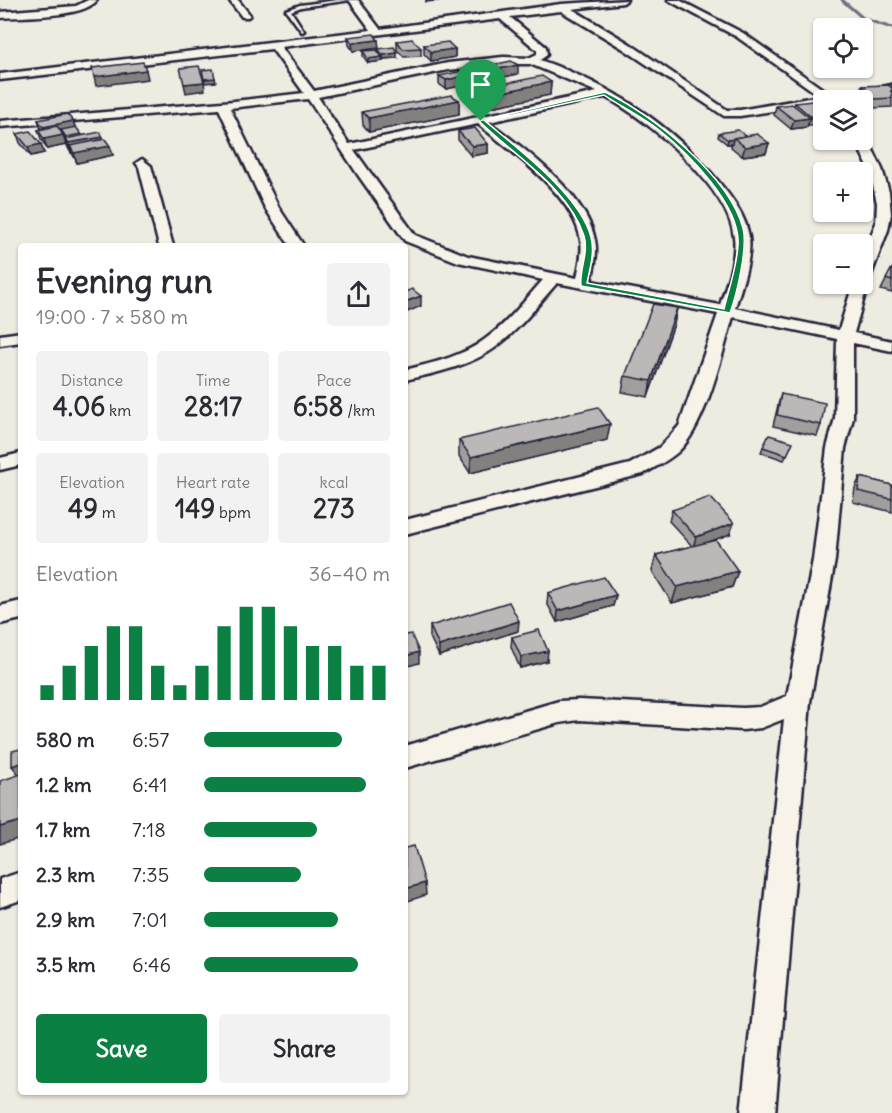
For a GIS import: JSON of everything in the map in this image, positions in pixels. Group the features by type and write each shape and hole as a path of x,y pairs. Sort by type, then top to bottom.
{"street":[{"path":"0,15 78,9 90,4 93,0"},
{"path":"233,0 245,15"},
{"path":"351,0 378,32"},
{"path":"0,77 274,45 623,0"},
{"path":"673,0 740,35 817,90"},
{"path":"561,7 636,52 724,113 740,113 813,102"},
{"path":"501,15 542,49 542,55 531,62"},
{"path":"274,45 410,238 463,259 892,346"},
{"path":"0,124 311,95 464,63 495,60 531,62 566,73 659,128 680,145 708,176 729,205 740,227 742,245 727,311 688,426 678,442 662,455 636,470 408,525"},
{"path":"873,91 892,88"},
{"path":"346,148 605,94"},
{"path":"222,104 272,208 295,243"},
{"path":"481,121 540,172 573,206 588,237 589,256 583,284"},
{"path":"868,150 885,203 884,221 873,252"},
{"path":"142,163 145,166 165,243"},
{"path":"399,243 410,238"},
{"path":"408,374 460,359 482,349 498,336 553,278"},
{"path":"758,1113 798,702 814,622 836,448 844,418 846,335 858,294"},
{"path":"0,340 18,337"},
{"path":"0,464 18,460"},
{"path":"0,615 18,611"},
{"path":"408,756 559,712 579,710 743,719 761,717 798,702"},
{"path":"0,893 18,887"}],"lane":[{"path":"302,31 288,10 300,6 351,0"}],"building":[{"path":"374,34 378,40 352,43 348,37"},
{"path":"412,39 421,48 403,49 397,41"},
{"path":"448,42 455,49 431,52 424,45"},
{"path":"394,47 397,53 383,55 378,49"},
{"path":"377,50 382,57 368,59 363,51"},
{"path":"511,61 518,65 446,80 439,76"},
{"path":"143,62 146,70 94,77 92,68"},
{"path":"199,66 204,82 184,84 180,68"},
{"path":"213,69 215,78 204,79 202,70"},
{"path":"542,76 551,82 478,97 469,91"},
{"path":"888,85 892,88 890,91 892,98 875,99 873,90 856,90 866,89 862,86"},
{"path":"451,95 459,100 369,118 362,112"},
{"path":"812,101 813,116 810,116 795,103"},
{"path":"792,104 810,118 794,120 776,106"},
{"path":"67,114 73,121 43,127 38,120"},
{"path":"57,126 63,135 44,139 38,130"},
{"path":"76,127 81,134 66,137 61,130"},
{"path":"475,128 488,144 472,146 458,131"},
{"path":"738,130 746,136 728,140 719,133"},
{"path":"30,131 41,144 28,147 17,134"},
{"path":"100,132 103,137 68,143 65,139"},
{"path":"757,134 769,143 745,147 734,138"},
{"path":"105,139 110,146 74,153 70,146"},
{"path":"892,268 892,281 886,279"},
{"path":"412,289 421,296 408,301 408,291"},
{"path":"653,304 677,308 651,381 625,376"},
{"path":"781,394 825,403 821,425 777,415"},
{"path":"598,407 610,424 471,457 459,440"},
{"path":"769,435 793,442 787,455 763,447"},
{"path":"860,477 892,485 892,499 858,491"},
{"path":"710,497 734,523 696,537 672,510"},
{"path":"716,540 738,571 677,587 656,555"},
{"path":"604,577 616,595 558,611 548,593"},
{"path":"509,602 519,621 439,646 430,626"},
{"path":"539,630 548,651 521,657 512,637"},
{"path":"408,634 411,634 419,652 408,655"},
{"path":"18,750 18,764 12,766 12,751"},
{"path":"18,775 18,822 0,827 0,781"},
{"path":"414,846 425,883 408,888 408,847"}],"waterway":[{"path":"842,0 864,19 892,28"}],"route":[{"path":"605,94 659,128 680,145 708,176 729,205 740,227 742,245 727,311 583,284 589,256 588,237 573,206 540,172 481,121 605,94"}]}
